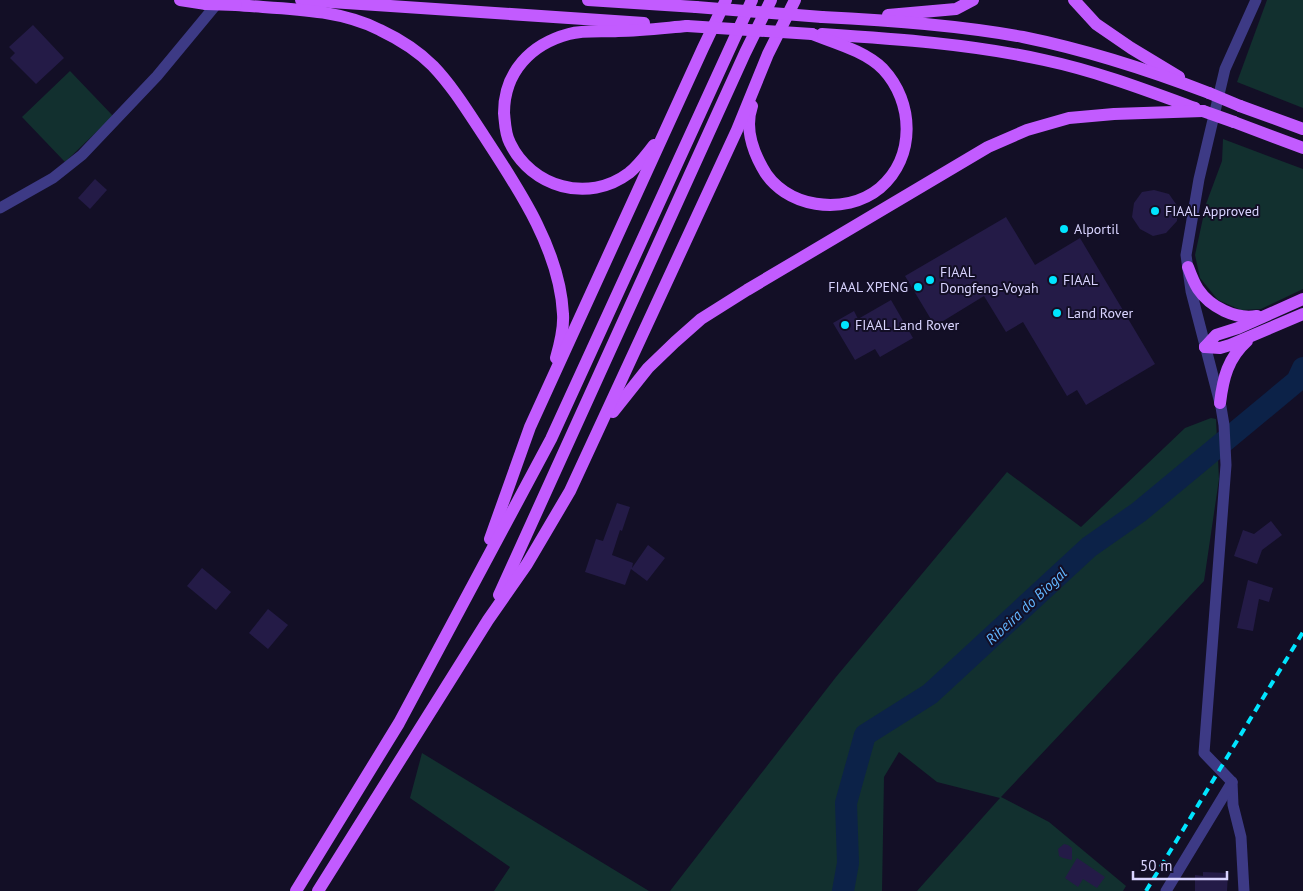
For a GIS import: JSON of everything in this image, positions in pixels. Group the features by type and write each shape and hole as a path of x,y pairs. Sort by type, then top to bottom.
{"main road":[{"path":"180,0 206,4 311,11 346,18 379,29 408,45 426,60 454,90 528,208 546,244 557,280 563,314 560,345 476,580"},
{"path":"301,0 942,43 1045,60 1142,88 1303,148"},
{"path":"588,0 858,18 962,28 1023,37 1075,49 1134,66 1303,129"},
{"path":"681,0 696,7"},
{"path":"530,428 726,0"},
{"path":"296,891 399,722 551,439 752,0"},
{"path":"488,620 552,474 771,0"},
{"path":"318,891 488,620 527,564 570,491 736,130 768,54 796,0"},
{"path":"858,18 956,9 973,0"},
{"path":"1074,0 1096,24 1131,48 1205,92"},
{"path":"672,115 654,145 628,174 612,183 594,188 570,189 551,184 536,174 521,160 509,142 505,122 504,101 510,80 519,64 534,49 569,34 687,26"},
{"path":"768,54 750,110 749,129 753,151 764,172 778,188 797,199 817,204 839,204 861,198 880,188 893,173 904,154 908,132 906,113 897,90 883,69 865,56 812,34"},
{"path":"592,443 610,416 648,368 701,319 988,147 1027,130 1069,118 1114,114 1203,111"},
{"path":"1188,268 1198,290 1212,304 1229,313 1249,318 1267,314"},
{"path":"1205,347 1216,335 1238,328 1303,299"},
{"path":"1205,347 1220,348 1303,314"},
{"path":"1220,403 1223,380 1228,364 1243,344 1264,331"}],"street":[{"path":"0,208 53,178 82,156 157,76 220,0"},
{"path":"1244,891 1241,838 1232,805 1232,782 1204,754 1226,465 1224,425 1220,403 1190,291 1186,255 1197,189 1225,68 1256,0"},
{"path":"1166,891 1232,782"}],"green space":[{"path":"1267,0 1303,0 1303,108 1237,82"},
{"path":"70,71 113,116 65,162 22,117"},
{"path":"1223,139 1303,169 1303,289 1261,309 1241,310 1218,300 1200,278 1195,255 1206,204 1222,161"},
{"path":"1211,418 1216,419 1219,479 1204,581 1001,797 1049,822 1126,886 1123,891 917,891 1000,798 937,782 899,752 884,777 882,891 670,891 836,677 1007,472 1081,527 1185,428"},
{"path":"422,753 649,891 494,891 510,867 410,798"}],"building":[{"path":"33,25 64,58 36,84 10,58 15,53 9,47"},
{"path":"95,179 107,190 90,209 78,198"},
{"path":"1154,190 1169,194 1178,207 1177,221 1166,233 1153,236 1140,229 1132,217 1134,203 1142,192"},
{"path":"1006,217 1035,265 1080,238 1155,364 1086,405 1077,390 1067,396 1023,322 1006,332 984,296 935,326 905,276"},
{"path":"891,300 913,338 880,357 875,349 855,360 833,323 854,311 858,319"},
{"path":"617,503 630,507 612,555 633,563 632,568 648,545 665,558 647,581 631,569 625,585 585,572 596,539 603,541"},
{"path":"1271,521 1282,535 1262,550 1257,564 1234,556 1243,530 1254,534"},
{"path":"202,568 231,592 216,610 187,586"},
{"path":"1248,580 1273,588 1269,602 1259,599 1253,631 1237,628"},
{"path":"268,609 288,625 268,649 249,633"},
{"path":"1064,844 1072,848 1072,860 1059,856 1058,849"},
{"path":"1077,858 1105,877 1097,888 1083,879 1078,887 1065,878"},
{"path":"1203,872 1228,873 1227,891 1195,891 1195,875 1203,876"}],"waterway":[{"name":"Ribeira do Biogal","path":"843,891 848,863 846,803 865,735 930,694 1089,547 1139,512 1297,381 1303,368"}],"railway":[{"path":"1146,891 1303,632"}],"place":[{"name":"FIAAL Approved","path":"1155,211"},
{"name":"Alportil","path":"1064,229"},
{"name":"FIAAL Dongfeng-Voyah","path":"930,280"},
{"name":"FIAAL","path":"1053,280"},
{"name":"FIAAL XPENG","path":"918,287"},
{"name":"Land Rover","path":"1057,313"},
{"name":"FIAAL Land Rover","path":"845,325"}]}
